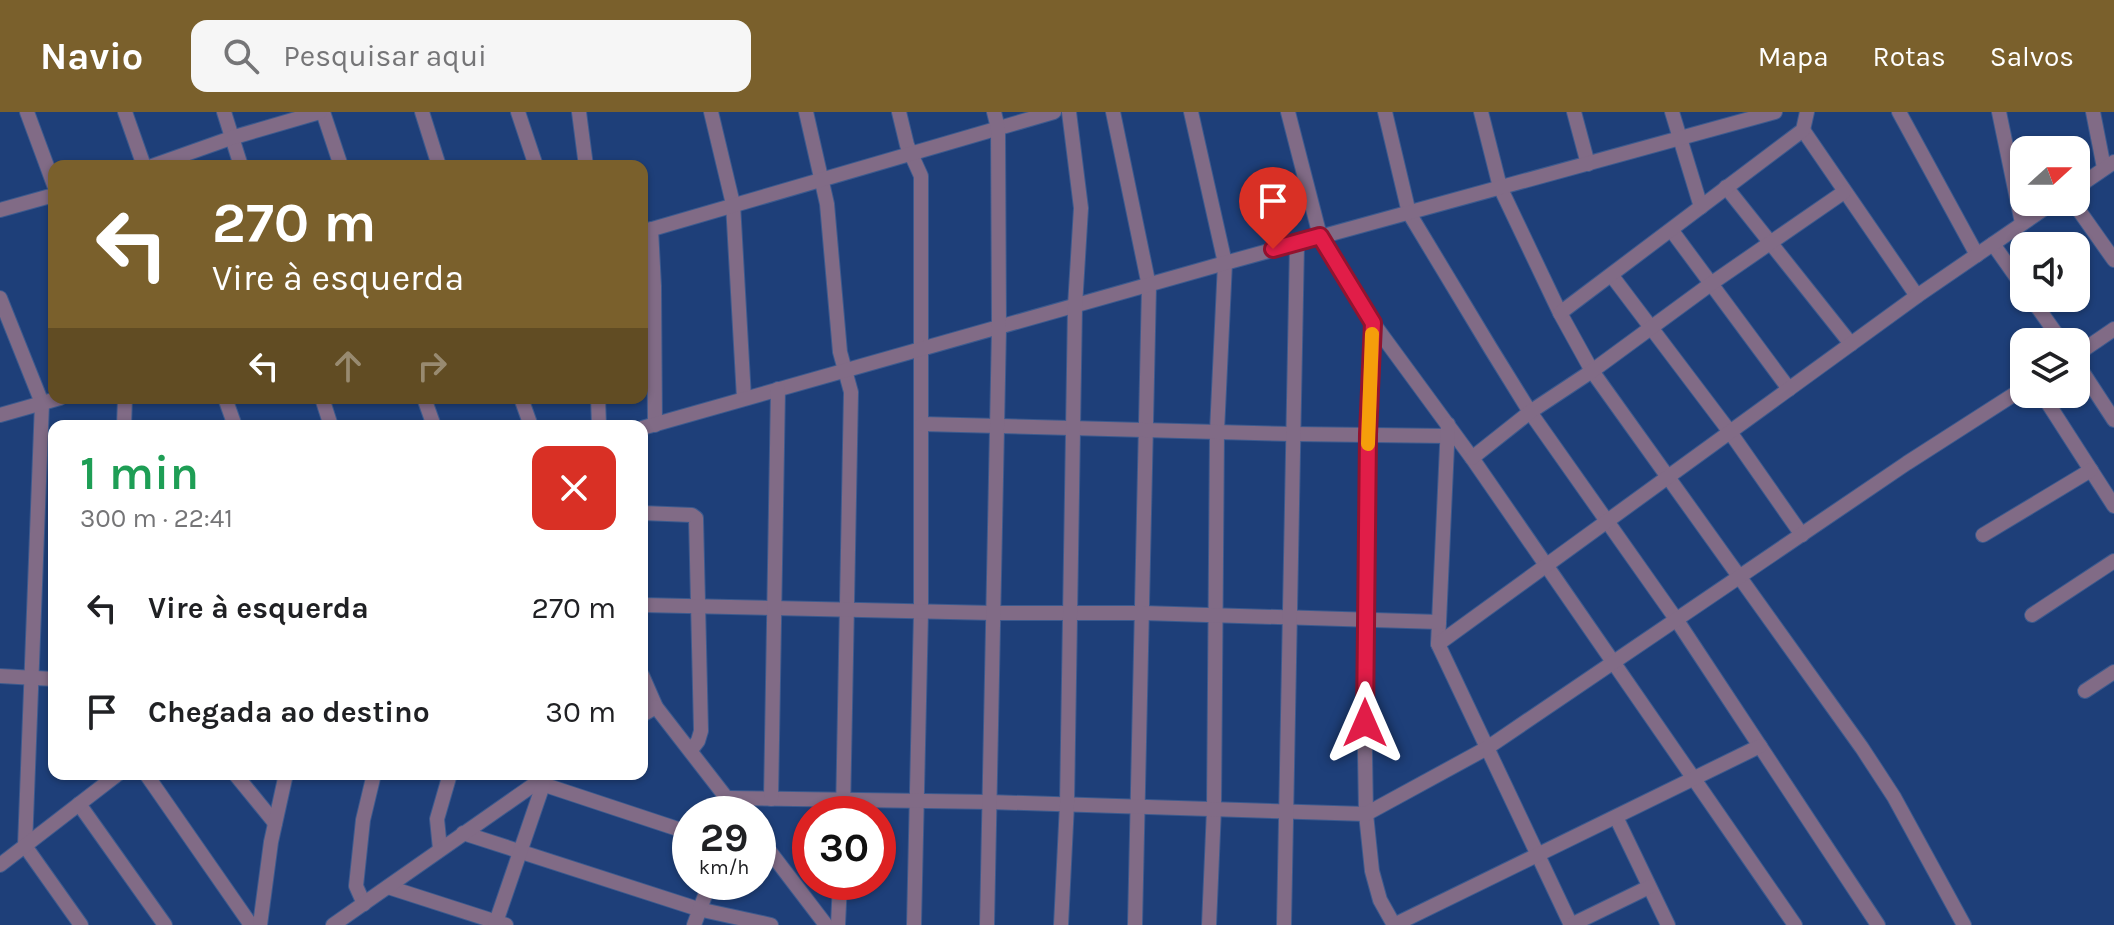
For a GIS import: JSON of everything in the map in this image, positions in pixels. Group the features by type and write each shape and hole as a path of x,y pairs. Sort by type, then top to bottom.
{"street":[{"path":"27,112 48,169"},
{"path":"125,112 142,160"},
{"path":"224,112 239,160"},
{"path":"169,160 231,138 322,112 339,160"},
{"path":"422,112 437,160"},
{"path":"518,112 534,160"},
{"path":"579,112 585,160"},
{"path":"711,112 733,204 744,398"},
{"path":"806,112 827,204 840,352 851,392 843,796"},
{"path":"899,112 907,145 921,176 921,612 914,925"},
{"path":"987,925 999,328 998,128 994,112"},
{"path":"648,229 1054,112"},
{"path":"1061,925 1067,804 1075,306 1081,208 1069,112"},
{"path":"1113,112 1149,286 1135,925"},
{"path":"1191,112 1225,263 1217,431 1214,809 1209,925"},
{"path":"1288,112 1320,236 1373,323 1548,566 1795,925"},
{"path":"1385,112 1409,213 1530,412 1676,619 1878,925"},
{"path":"1481,112 1500,187 1560,313 1592,371 1886,785 1962,925"},
{"path":"1574,112 1588,164"},
{"path":"1672,112 1701,207"},
{"path":"1560,313 1803,130 1807,112"},
{"path":"1899,112 1977,255"},
{"path":"1999,112 2022,223"},
{"path":"2090,178 2109,165 2093,112"},
{"path":"648,244 654,286 648,426 1768,113"},
{"path":"1803,130 1917,296"},
{"path":"1726,187 1851,344"},
{"path":"1472,458 1530,412 1844,192"},
{"path":"0,210 48,197"},
{"path":"1438,644 1917,296 2033,216"},
{"path":"2083,216 2114,260"},
{"path":"1672,231 1789,389"},
{"path":"1284,925 1297,243"},
{"path":"1993,244 2010,268"},
{"path":"1612,276 1730,432 1802,535"},
{"path":"0,298 42,403 25,846 81,925"},
{"path":"1373,323 1364,693 1366,814 1372,871 1380,900 1394,925 1760,746"},
{"path":"2090,345 2114,329"},
{"path":"2090,383 2114,420"},
{"path":"771,796 778,389"},
{"path":"896,802 1286,809 1366,814 1487,748 2010,397"},
{"path":"0,415 48,401"},
{"path":"2051,408 2114,506"},
{"path":"922,424 1293,434 1448,430"},
{"path":"1448,430 1438,644 1571,925 1649,887"},
{"path":"1983,535 2091,470"},
{"path":"648,513 692,515 696,518 701,731 691,750"},
{"path":"2032,615 2114,561"},
{"path":"648,605 921,612 1217,614 1439,622"},
{"path":"2085,691 2114,672"},
{"path":"0,676 48,679"},
{"path":"648,689 656,707 726,796"},
{"path":"648,712 656,707"},
{"path":"0,865 108,780"},
{"path":"150,780 251,925"},
{"path":"240,780 275,823"},
{"path":"260,925 285,780"},
{"path":"364,904 356,886 363,820 373,780"},
{"path":"440,849 437,819 448,780"},
{"path":"388,887 499,924 543,780"},
{"path":"333,925 543,780"},
{"path":"543,780 672,827"},
{"path":"79,804 165,925"},
{"path":"1616,817 1668,925"},
{"path":"463,833 698,909 771,925"},
{"path":"776,860 826,925"},
{"path":"694,925 702,900"},
{"path":"838,925 839,900"}],"slow traffic":[{"path":"1368,444 1372,334"}],"route":[{"path":"1273,249 1320,236 1373,323 1368,434 1365,723"}]}
